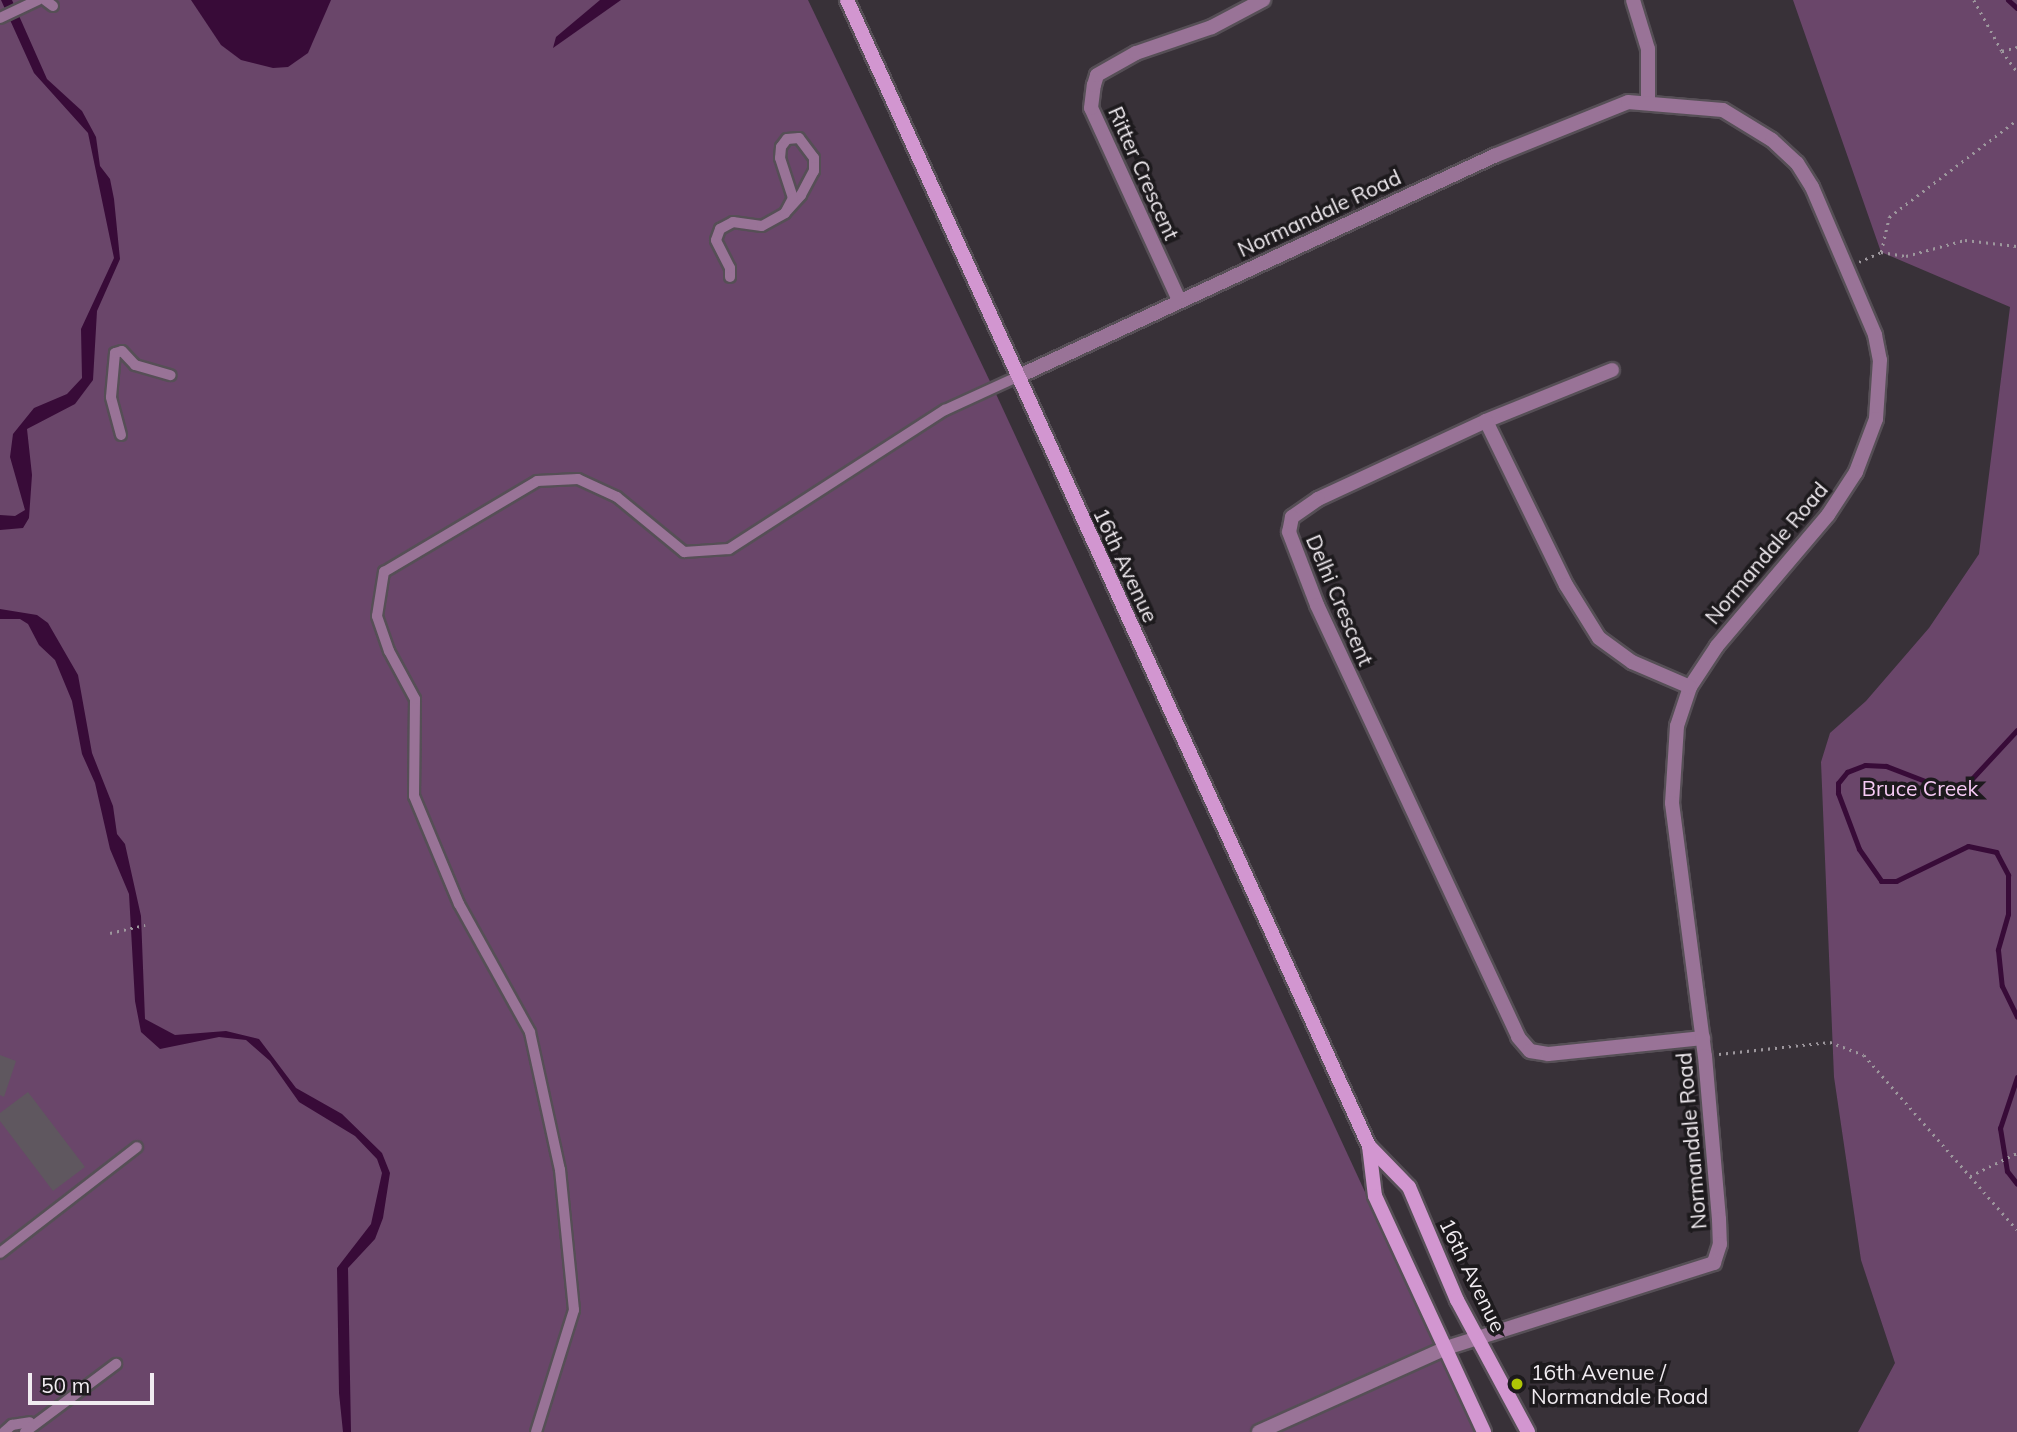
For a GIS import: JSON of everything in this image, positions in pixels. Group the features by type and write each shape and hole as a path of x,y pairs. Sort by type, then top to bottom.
{"main road":[{"name":"16th Avenue","path":"847,0 1369,1146 1375,1196 1483,1432"},
{"name":"16th Avenue","path":"1369,1146 1409,1187 1457,1300 1528,1432"}],"street":[{"name":"Ritter Crescent","path":"1179,300 1091,108 1094,85 1097,75 1136,53 1212,27 1263,0"},
{"path":"1633,0 1648,49 1648,102"},
{"name":"Normandale Road","path":"1017,377 1179,300 1569,123 1628,102 1723,110 1772,140 1797,163 1812,187 1847,267 1880,360 1876,419 1869,445 1828,515 1717,646 1690,687 1677,726 1672,803 1705,1056 1719,1219 1720,1244 1714,1263 1446,1348 1259,1432"},
{"name":"Delhi Crescent","path":"1612,370 1486,421 1301,508 1292,517 1289,532 1293,549 1397,780 1518,1037 1530,1051 1548,1054 1703,1038"},
{"path":"1486,421 1566,585 1599,638 1632,662 1690,687"}],"lane":[{"path":"0,18 38,0"},
{"path":"730,277 730,268 716,240 720,229 733,222 762,226 785,213 814,171 814,158 799,138 788,139 781,148 780,158 793,198 785,213"},
{"path":"121,435 111,397 115,353 122,351 135,365 171,375"},
{"path":"536,1432 574,1310 560,1170 530,1032 459,904 414,796 415,699 389,651 377,616 384,572 537,481 578,479 617,496 684,552 729,549 945,410 1017,377"},
{"path":"0,1254 137,1147"},
{"path":"4,1432 12,1425 28,1427 116,1364"}],"path":[{"path":"1974,0 2002,51 2017,72"},
{"path":"2002,51 2017,47"},
{"path":"1881,252 1889,217 2017,120"},
{"path":"1847,267 1881,252 1906,256 1965,240 2017,246"},
{"path":"110,933 145,925"},
{"path":"1705,1056 1830,1042 1864,1055 2017,1230"},
{"path":"1969,1176 2017,1153"}],"green space":[{"path":"0,0 808,0 996,394 1476,1432 0,1432"},
{"name":"Bruce Creek","path":"1793,0 2017,0 2017,1432 1858,1432 1895,1363 1861,1260 1834,1077 1821,762 1830,733 1866,701 1929,628 1979,554 2010,307 1881,252"}],"shaded area":[{"path":"1,0 12,0 47,79 82,111 96,137 100,166 110,179 114,199 120,259 97,311 93,380 75,404 27,429 32,475 29,518 23,528 0,530 0,515 15,516 25,510 10,457 13,434 34,408 67,394 82,378 81,329 114,258 88,133 34,73"},
{"path":"191,0 331,0 308,53 288,67 273,68 241,60 221,45"},
{"path":"600,0 621,0 553,48 556,37"},
{"path":"0,609 37,615 48,623 78,675 92,753 113,806 117,834 125,844 141,916 145,1019 175,1035 226,1031 259,1039 296,1088 342,1114 382,1153 390,1173 383,1218 375,1239 348,1268 351,1432 343,1432 339,1393 337,1268 371,1224 382,1173 377,1159 355,1136 299,1102 270,1061 246,1040 219,1037 160,1049 141,1032 135,1001 129,894 110,849 95,783 82,754 72,701 55,660 39,645 28,624 20,619 0,619"}],"building":[{"path":"0,1055 16,1061 4,1097 0,1095"},
{"path":"28,1092 85,1167 53,1191 0,1121 0,1113"}],"waterway":[{"path":"2008,0 2017,8"},
{"path":"2017,730 1967,784 1938,786 1886,766 1865,765 1847,772 1838,783 1838,793 1859,849 1881,881 1896,881 1968,846 1996,852 2008,875 2008,914 1998,950 2002,986 2017,1017"},
{"path":"2017,1077 2000,1128 2007,1171 2017,1184"}],"place":[{"name":"16th Avenue / Normandale Road","path":"1517,1384"}]}
